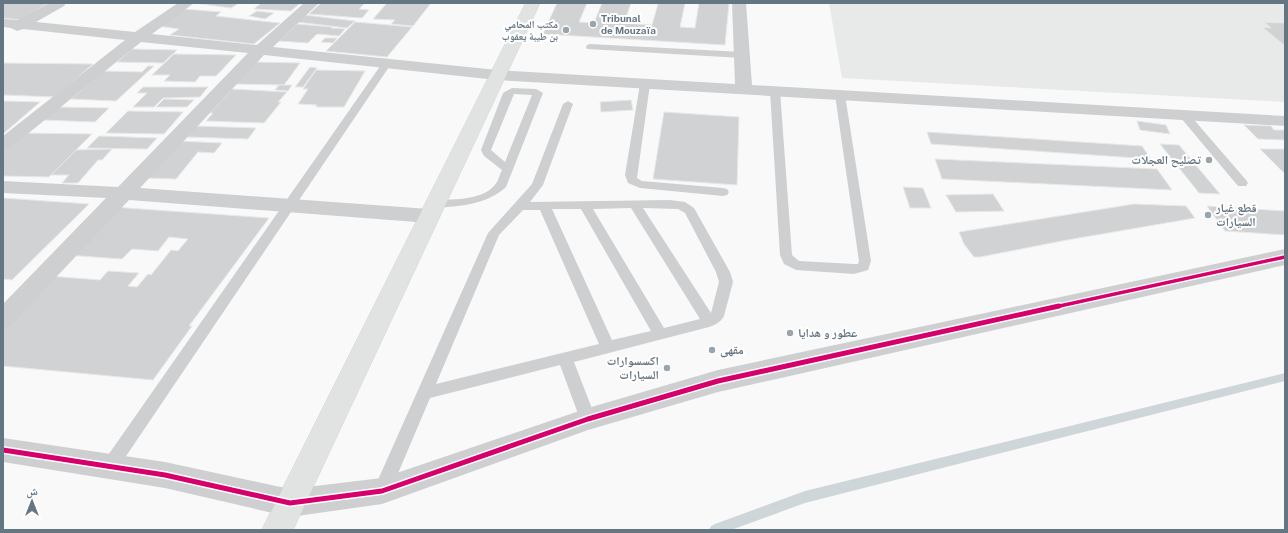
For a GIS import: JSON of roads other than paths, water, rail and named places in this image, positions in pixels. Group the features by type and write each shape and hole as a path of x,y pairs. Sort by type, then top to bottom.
{"main road":[{"path":"277,530 532,3"}],"street":[{"path":"3,36 59,3"},
{"path":"3,145 136,38 187,3"},
{"path":"3,319 259,51 312,3"},
{"path":"739,3 744,90"},
{"path":"3,23 498,75 1285,121"},
{"path":"3,187 122,193 288,206 432,210"},
{"path":"3,450 165,475 290,503 382,491 588,419 718,381 1285,257"}],"lane":[{"path":"590,48 742,55"},
{"path":"110,466 386,64"},
{"path":"645,84 631,175 632,180 640,184 723,192"},
{"path":"432,210 473,202 495,192 502,184 508,169 538,93 536,92 512,91 508,93 486,150 488,154 508,169"},
{"path":"775,91 786,255 789,261 796,265 854,269 863,267 865,261 840,95"},
{"path":"382,491 494,233 520,206 537,185 568,104"},
{"path":"1185,116 1242,184"},
{"path":"425,393 709,322 717,316 726,282 723,272 690,211 681,205 634,204 520,206"},
{"path":"634,204 709,322"},
{"path":"544,205 608,347"},
{"path":"585,205 660,334"},
{"path":"566,358 588,419"}],"waterway":[{"path":"715,530 805,497 1285,377"}],"place":[{"name":"Tribunal de Mouzaïa","path":"593,24"},
{"name":"مكتب المحامي بن طيبة يعقوب","path":"566,30"},
{"name":"تصليح العجلات","path":"1209,160"},
{"name":"قطع غيار السيارات","path":"1208,215"},
{"name":"عطور و هدايا","path":"790,333"},
{"name":"مقهى","path":"712,350"},
{"name":"اكسسوارات السيارات","path":"667,368"}]}
